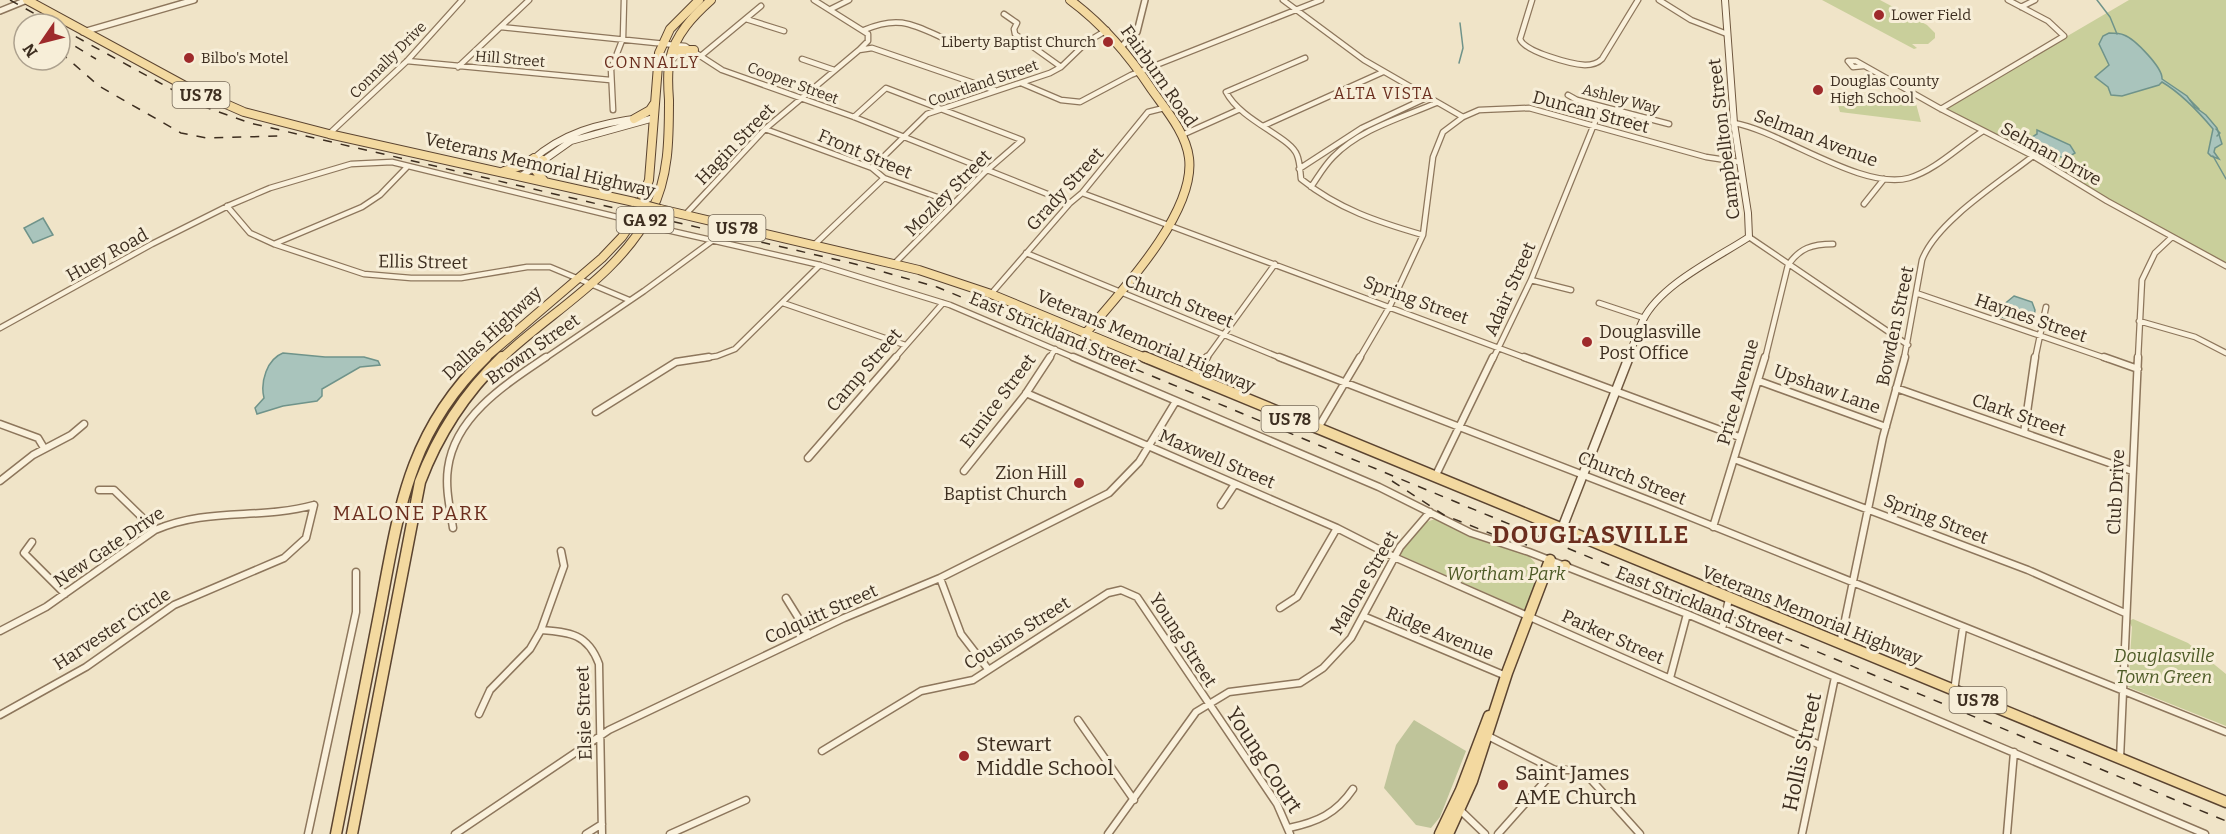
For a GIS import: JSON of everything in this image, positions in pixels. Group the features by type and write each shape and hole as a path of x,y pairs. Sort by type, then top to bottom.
{"main road":[{"name":"Veterans Memorial Highway","path":"27,0 218,102 255,116 499,172 523,175 919,270 991,294 1561,531 2226,802"},
{"name":"Dallas Highway","path":"336,834 399,509 416,453 444,405 468,376 614,247 636,218 645,201 651,181 655,152 654,104 658,58 662,43 676,22 699,0"},
{"name":"Dallas Highway","path":"352,834 420,482 433,446 450,416 478,382 511,349 624,250 641,228 658,197 665,174 669,61 674,44 695,14 711,0"},
{"name":"Fairburn Road","path":"1070,0 1107,30 1122,46 1182,135 1189,160 1189,183 1179,210 1119,293 1085,334"},
{"name":"Campbellton Street","path":"1561,531 1644,318 1657,300 1676,285 1749,237 1748,213 1734,123 1725,0"},
{"path":"669,61 679,50 694,50"},
{"path":"634,119 650,110 654,104"},
{"path":"499,172 516,169 554,143 573,134 634,119 667,116"},
{"path":"534,158 523,169 523,175 577,139 654,118"},
{"path":"543,160 536,171 545,182"},
{"path":"1440,834 1457,807 1488,736 1500,692 1550,560"},
{"path":"1545,574 1565,566"},
{"path":"1448,834 1492,707 1500,692"}],"street":[{"path":"0,11 27,0"},
{"path":"166,0 169,7"},
{"path":"84,32 194,0"},
{"name":"Connally Drive","path":"329,134 407,61 462,0"},
{"path":"458,66 529,0"},
{"path":"613,110 610,80 614,58 623,38 624,0"},
{"path":"814,0 868,34 868,41 859,50"},
{"path":"831,9 849,0"},
{"path":"1122,46 1137,32 1145,0"},
{"path":"1283,0 1383,72 1463,117"},
{"path":"1021,83 1073,103 1085,101 1121,78 1321,0"},
{"path":"1532,0 1520,39 1522,44 1530,50 1585,65 1598,63 1638,0"},
{"path":"1659,0 1687,20 1705,29 1727,34"},
{"path":"1941,109 2064,36 2062,31 2008,0"},
{"path":"2021,8 2035,0"},
{"path":"702,56 761,6"},
{"path":"1004,14 1017,23 1014,29 1016,34 1061,67"},
{"path":"746,19 783,31"},
{"path":"864,30 884,20 893,20 902,21 941,37"},
{"name":"Cooper Street","path":"501,27 674,44 694,50 722,70 854,117 1070,203"},
{"name":"Courtland Street","path":"872,168 927,114 1050,73 1061,67 1087,42 1107,30"},
{"path":"859,50 872,48 994,90"},
{"name":"Hagin Street","path":"685,215 765,129 859,50"},
{"path":"1305,58 1229,89 1226,92 1227,96 1238,110 1295,150 1301,179 1328,201 1365,218 1423,235"},
{"path":"802,59 834,70"},
{"name":"Hill Street","path":"407,61 610,80"},
{"name":"Selman Drive","path":"1863,66 2032,156 2107,201 2226,266"},
{"path":"1263,126 1383,72"},
{"path":"854,117 886,88 937,109"},
{"name":"Ashley Way","path":"1568,95 1601,107 1669,124"},
{"path":"1299,169 1318,160 1359,130 1410,108 1426,98"},
{"path":"1311,187 1327,164 1352,142 1368,132 1436,103"},
{"name":"Adair Street","path":"1434,478 1531,280 1601,107"},
{"name":"Grady Street","path":"991,294 1070,203 1082,193 1149,112 1164,108"},
{"name":"Duncan Street","path":"1317,430 1390,306 1423,235 1433,157 1443,132 1463,117 1479,110 1528,108 1706,157 1739,162"},
{"name":"Mozley Street","path":"894,264 1022,140 937,109"},
{"path":"1182,135 1238,110"},
{"name":"Selman Avenue","path":"1734,123 1750,127 1808,152 1884,179 1902,180 1912,177 1983,131"},
{"name":"Front Street","path":"765,129 872,168 884,178 954,204"},
{"name":"Bowden Street","path":"1840,644 1867,509 1908,345 1922,260 1927,246 1936,235 2032,156"},
{"name":"East Strickland Street","path":"227,206 276,185 331,168 376,160 820,265 943,303 1379,487 1471,533 1550,560 1687,614 2205,834"},
{"path":"274,244 372,201 407,166"},
{"path":"814,245 884,178"},
{"path":"1864,204 1884,179"},
{"name":"Spring Street","path":"1082,193 1739,437"},
{"name":"Ellis Street","path":"227,206 240,224 250,232 274,244 364,274 460,279 540,266 564,271 629,300"},
{"name":"Huey Road","path":"0,328 227,206"},
{"path":"1749,237 1908,345"},
{"name":"Club Drive","path":"2120,759 2142,280 2146,267 2155,253 2172,237"},
{"name":"Brown Street","path":"453,528 447,486 448,467 456,441 472,416 509,382 712,241"},
{"path":"1788,265 1795,255 1808,244 1833,244"},
{"name":"Church Street","path":"1026,254 1223,335 1583,475 2226,732"},
{"path":"1193,377 1275,264"},
{"path":"596,412 676,362 711,357 731,351 743,343 820,265"},
{"name":"Price Avenue","path":"1713,527 1739,437 1759,381 1788,265"},
{"path":"1531,280 1571,290"},
{"name":"Haynes Street","path":"1916,293 2138,369"},
{"path":"783,303 905,345"},
{"name":"Camp Street","path":"808,458 943,303"},
{"path":"1599,303 1644,318"},
{"path":"2024,433 2038,335 2046,307"},
{"path":"2139,321 2190,336 2226,353"},
{"name":"Eunice Street","path":"964,471 1026,393 1055,349"},
{"name":"Upshaw Lane","path":"1759,381 1886,427"},
{"name":"Clark Street","path":"1896,388 2132,471"},
{"name":"Maxwell Street","path":"1026,393 1337,528 1394,557"},
{"name":"Colquitt Street","path":"455,834 599,735 808,635 940,578 1109,493 1124,483 1141,462 1148,446 1176,401"},
{"path":"0,424 38,438 44,448"},
{"path":"0,481 21,463 44,448 71,435 84,424"},
{"name":"Spring Street","path":"1734,459 2028,570 2125,613"},
{"path":"1221,505 1235,484"},
{"path":"99,490 114,490 154,530"},
{"name":"New Gate Drive","path":"0,631 38,613 154,530 172,520 210,513 289,513 314,505"},
{"name":"Harvester Circle","path":"0,714 86,667 174,605 284,558 306,538 314,505"},
{"name":"Malone Street","path":"1108,834 1196,712 1228,692 1300,683 1323,668 1342,650 1406,537 1430,512"},
{"path":"1280,608 1297,597 1337,528"},
{"path":"32,542 24,553 46,578 65,594"},
{"path":"479,714 490,690 530,649 541,630 564,566 561,551"},
{"name":"Parker Street","path":"1394,557 1820,745"},
{"path":"308,834 357,612 356,572"},
{"path":"940,578 961,634 988,669"},
{"name":"Cousins Street","path":"822,751 921,691 973,680 1108,592 1120,590 1132,593"},
{"name":"Young Street","path":"1132,593 1164,635 1208,705"},
{"path":"786,598 808,635"},
{"path":"1722,629 1729,598"},
{"path":"1670,678 1687,614"},
{"name":"Ridge Avenue","path":"1363,616 1506,676"},
{"path":"1954,691 1963,628"},
{"name":"Elsie Street","path":"541,630 576,635 586,641 596,653 599,664 602,834"},
{"name":"Hollis Street","path":"1802,834 1835,677"},
{"name":"Young Court","path":"1208,705 1277,804 1289,831"},
{"path":"1078,720 1134,800"},
{"path":"1488,736 1555,770 1571,770 1586,774 1640,834"},
{"path":"2007,834 2014,752"},
{"path":"1498,834 1517,816 1534,791 1555,770"},
{"path":"1289,831 1320,821 1345,802 1353,789"},
{"path":"670,834 746,800"},
{"path":"1457,807 1485,834"},
{"path":"586,834 602,824"}],"green space":[{"path":"1822,0 1880,0 1927,25 1935,33 1935,38 1928,44 1912,44 1917,48 1914,49"},
{"path":"2129,0 2226,0 2226,268 2105,198 1982,133 1945,110 1968,94"},
{"path":"1834,91 1915,100 1921,122 1840,112"},
{"name":"Wortham Park","path":"1437,519 1470,537 1529,556 1535,563 1535,572 1538,575 1525,610 1400,555 1420,528"},
{"name":"Douglasville Town Green","path":"2133,619 2188,643 2226,674 2226,726 2128,687 2132,627 2129,621"},
{"path":"1414,720 1466,751 1440,817 1431,828 1416,825 1384,788 1396,745"}],"water":[{"path":"2109,33 2122,34 2135,42 2148,54 2158,68 2162,79 2187,96 2195,107 2206,115 2217,128 2222,144 2215,148 2214,152 2219,159 2208,153 2213,129 2189,103 2162,82 2159,85 2122,96 2111,95 2108,87 2095,77 2109,65 2099,44 2103,36"},
{"path":"2037,130 2070,145 2075,153 2067,158 2034,147 2030,144 2029,139 2037,134"},
{"path":"43,218 53,235 33,243 24,228"},
{"path":"2014,296 2032,302 2035,310 2033,324 1997,316 1996,311"},
{"path":"283,353 325,357 364,357 378,361 380,365 360,367 322,389 322,396 317,401 283,406 257,414 255,408 264,398 263,385 266,372 273,360"}],"waterway":[{"path":"2097,0 2110,17 2117,34"},
{"path":"1459,63 1463,48 1460,23"},
{"path":"2190,100 2199,109"},
{"path":"2216,129 2220,133 2217,136"},
{"path":"2213,156 2226,179"}],"railway":[{"path":"10,0 32,12"},
{"path":"72,35 202,106 250,123 855,264 937,287 2226,821"},
{"path":"72,44 96,59"},
{"path":"72,62 99,86 181,133 207,138 280,136"},
{"path":"1392,481 1444,515 1502,538 1527,545"}],"place":[{"name":"Lower Field","path":"1879,15"},
{"name":"Liberty Baptist Church","path":"1108,42"},
{"name":"Bilbo's Motel","path":"189,58"},
{"name":"Douglas County High School","path":"1818,90"},
{"name":"Douglasville Post Office","path":"1587,342"},
{"name":"Zion Hill Baptist Church","path":"1079,483"},
{"name":"Stewart Middle School","path":"964,756"},
{"name":"Saint James AME Church","path":"1503,785"}],"district":[{"name":"CONNALLY","path":"652,62"},
{"name":"ALTA VISTA","path":"1384,93"},
{"name":"MALONE PARK","path":"411,513"},
{"name":"DOUGLASVILLE","path":"1591,535"}]}
